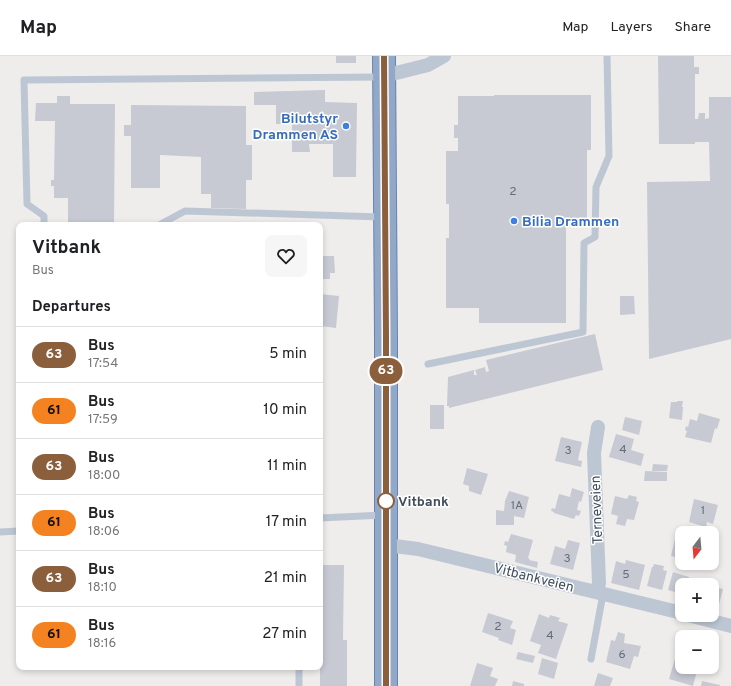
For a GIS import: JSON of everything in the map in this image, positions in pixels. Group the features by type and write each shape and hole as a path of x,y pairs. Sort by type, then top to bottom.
{"highway":[{"path":"384,66 386,686"}],"street":[{"path":"384,66 428,65 442,56"},
{"name":"Terneveien","path":"598,427 594,453 600,593"},
{"name":"Vitbankveien","path":"386,544 418,549 675,611"},
{"path":"715,622 731,626"}],"lane":[{"path":"428,364 583,332 584,243 595,238 596,187 609,156 607,56"},
{"path":"44,222 44,216 27,204 24,80 384,66"},
{"path":"165,222 185,211 385,217"},
{"path":"323,518 386,515"},
{"path":"0,532 16,531"},
{"path":"591,659 600,593"},
{"path":"299,670 299,686"}],"building":[{"path":"336,56 356,56 356,63 336,63"},
{"path":"658,56 694,56 694,67 699,67 699,74 695,74 695,119 698,119 699,113 705,113 705,119 709,118 709,97 731,97 731,339 649,359 647,182 710,181 709,142 695,142 695,144 659,144"},
{"path":"325,90 325,102 357,103 356,177 333,177 333,144 309,144 310,152 292,152 292,124 276,124 276,105 254,105 254,92"},
{"path":"591,95 591,150 587,150 587,218 566,218 566,323 479,323 479,308 446,308 446,238 449,238 449,204 446,204 446,151 458,151 458,138 454,138 454,125 458,125 458,96"},
{"path":"57,96 70,96 70,104 115,104 114,222 68,222 68,198 54,198 54,186 51,186 51,180 54,180 55,121 35,121 36,103 57,103"},
{"path":"131,105 246,106 246,145 252,145 252,180 246,180 246,209 211,208 211,194 201,194 201,157 160,155 160,188 131,188 131,136 124,136 124,125 131,125"},
{"path":"323,256 334,256 335,273 330,273 330,279 323,279"},
{"path":"323,294 339,296 336,328 323,326"},
{"path":"620,296 634,296 635,314 620,315"},
{"path":"595,334 603,370 449,408 449,406 447,406 448,377 474,370 474,375 477,375 475,370 485,367 486,372 489,371 486,360"},
{"path":"683,401 682,420 669,418 671,402"},
{"path":"430,405 444,405 444,429 430,429"},
{"path":"699,413 720,419 717,429 715,428 711,443 685,437 687,431 685,430 686,426 688,427 690,419 697,421"},
{"path":"625,417 642,421 639,435 622,430"},
{"path":"616,434 634,439 631,450 644,454 641,466 609,457"},
{"path":"561,437 582,442 578,460 582,461 581,467 555,461"},
{"path":"653,464 668,465 667,471 652,471"},
{"path":"467,468 488,474 481,495 469,491 469,486 463,484"},
{"path":"645,471 667,472 667,481 644,481"},
{"path":"572,488 584,492 581,502 579,501 577,510 581,511 579,516 576,515 574,519 551,511 552,508 555,509 559,494 570,497"},
{"path":"509,491 529,497 524,518 514,516 514,525 496,525 496,510 504,511 505,501"},
{"path":"629,495 637,497 636,501 639,502 634,520 627,519 625,526 616,524 618,516 611,514 615,496 627,499"},
{"path":"694,499 718,505 713,524 707,522 706,526 703,526 689,522"},
{"path":"511,534 533,540 528,558 530,559 529,560 538,562 537,568 515,562 516,555 506,552 507,546 504,545 505,541 508,542"},
{"path":"675,539 675,557 671,556"},
{"path":"568,540 580,543 573,570 550,564 555,546 565,549"},
{"path":"626,560 645,565 639,590 611,583 616,561 625,564"},
{"path":"654,564 664,566 663,570 667,571 662,590 647,586"},
{"path":"323,565 344,565 343,640 347,640 347,686 320,686 320,670 323,670"},
{"path":"673,572 689,577 675,578 675,592 668,590"},
{"path":"719,588 723,589 719,604"},
{"path":"488,613 513,621 510,628 516,630 512,645 498,640 499,638 482,632"},
{"path":"539,614 549,618 550,615 560,618 558,621 568,624 556,659 538,653 541,645 530,641"},
{"path":"618,632 625,634 624,643 641,646 638,657 634,656 630,669 606,662 611,640 615,641"},
{"path":"518,652 535,656 533,663 516,659"},
{"path":"542,658 558,663 554,679 538,674"},
{"path":"675,659 675,674 696,674 693,686 669,679"},
{"path":"477,663 493,668 490,676 498,679 495,686 470,686"},
{"path":"598,673 613,678 610,686 594,686"},
{"path":"513,681 524,684 524,686 512,686"},
{"path":"702,681 720,685 720,686 701,686"}],"bus line":[{"name":"63","path":"384,56 386,686"}],"place":[{"name":"Bilutstyr Drammen AS","path":"346,126"},
{"name":"Bilia Drammen","path":"514,221"},
{"name":"Vitbank","path":"386,501"}]}
